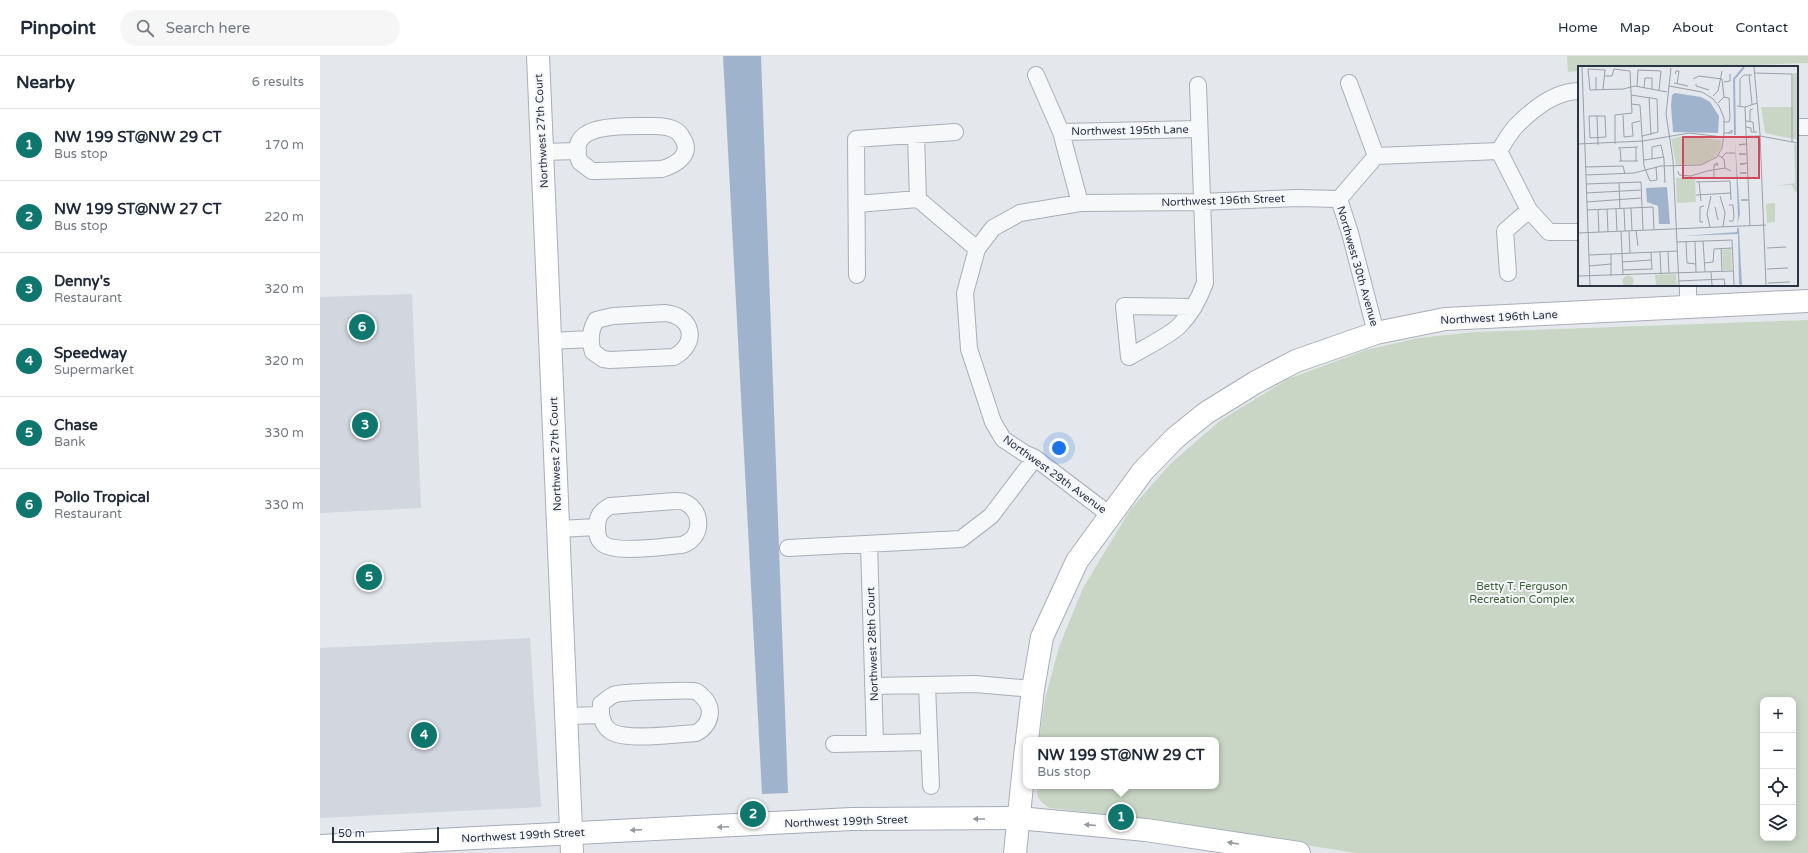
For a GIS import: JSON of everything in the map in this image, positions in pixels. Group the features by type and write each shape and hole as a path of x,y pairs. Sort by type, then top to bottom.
{"street":[{"name":"Northwest 27th Court","path":"538,56 572,843"},
{"path":"1036,75 1061,132 1080,203"},
{"path":"1349,83 1376,156"},
{"path":"1194,307 1124,306 1129,357 1179,326 1194,307 1200,299 1205,284 1198,85"},
{"path":"1498,151 1516,126 1549,99 1578,91"},
{"path":"653,126 675,130 681,134 687,147 685,154 680,160 671,166 662,169 592,170 580,162 578,151 578,142 582,136 599,129 653,126"},
{"name":"Northwest 195th Lane","path":"1061,132 1199,129"},
{"path":"857,275 856,139 916,136 955,132"},
{"path":"916,136 918,199"},
{"path":"542,152 578,151"},
{"path":"1339,199 1376,156 1498,151"},
{"path":"1498,151 1529,210 1549,232 1578,232"},
{"name":"Northwest 196th Street","path":"977,248 993,228 1020,213 1080,203 1201,202 1297,198 1339,199"},
{"path":"857,204 918,199 977,248"},
{"name":"Northwest 30th Avenue","path":"1339,199 1350,233 1376,333"},
{"path":"1508,272 1505,231 1529,210"},
{"name":"Northwest 29th Avenue","path":"977,248 965,294 969,349 992,422 1004,439 1024,453 1036,458 1110,515"},
{"path":"1688,286 1688,307"},
{"name":"Northwest 196th Lane","path":"1027,737 1033,689 1042,637 1077,561 1143,471 1175,438 1206,413 1256,382 1296,361 1376,333 1445,319 1808,301"},
{"path":"657,314 676,314 683,319 688,326 689,334 686,347 682,353 674,357 603,359 593,352 590,339 592,327 596,320 601,318 657,314"},
{"path":"551,340 590,339"},
{"path":"788,548 961,539 991,516 1036,458"},
{"path":"675,501 685,502 692,508 698,523 696,537 690,543 682,546 619,549 606,546 600,542 597,527 598,515 602,510 610,506 675,501"},
{"path":"558,529 597,527"},
{"name":"Northwest 28th Court","path":"869,544 875,743"},
{"path":"927,685 931,786"},
{"path":"873,686 981,685 1033,689"},
{"path":"694,690 707,701 710,707 710,717 708,722 703,730 696,733 627,736 618,735 603,725 601,715 601,704 616,694 694,690"},
{"path":"567,716 601,715"},
{"path":"834,744 929,742"},
{"path":"1015,853 1023,774"},
{"name":"Northwest 199th Street","path":"320,846 572,843 732,826 852,819 1018,818 1146,830 1299,853"}],"shaded area":[{"path":"412,294 421,508 320,513 320,297"},
{"path":"530,638 541,807 320,818 320,648"}],"green space":[{"path":"1567,56 1808,56 1808,63 1725,66 1578,66 1578,71 1568,72"},
{"name":"Betty T. Ferguson Recreation Complex","path":"1808,320 1808,853 1356,853 1137,818 1050,808 1041,802 1037,794 1037,789 1219,789 1219,737 1039,737 1045,699 1059,647 1083,588 1130,510 1170,464 1221,420 1288,379 1366,350 1419,338 1474,332"}],"water":[{"path":"723,56 761,56 788,793 762,794"}],"place":[{"name":"Pollo Tropical","path":"362,327"},
{"name":"Denny's","path":"365,425"},
{"name":"Chase","path":"369,577"},
{"name":"Speedway","path":"424,735"},
{"name":"NW 199 ST@NW 27 CT","path":"753,814"},
{"name":"NW 199 ST@NW 29 CT","path":"1121,817"}]}
